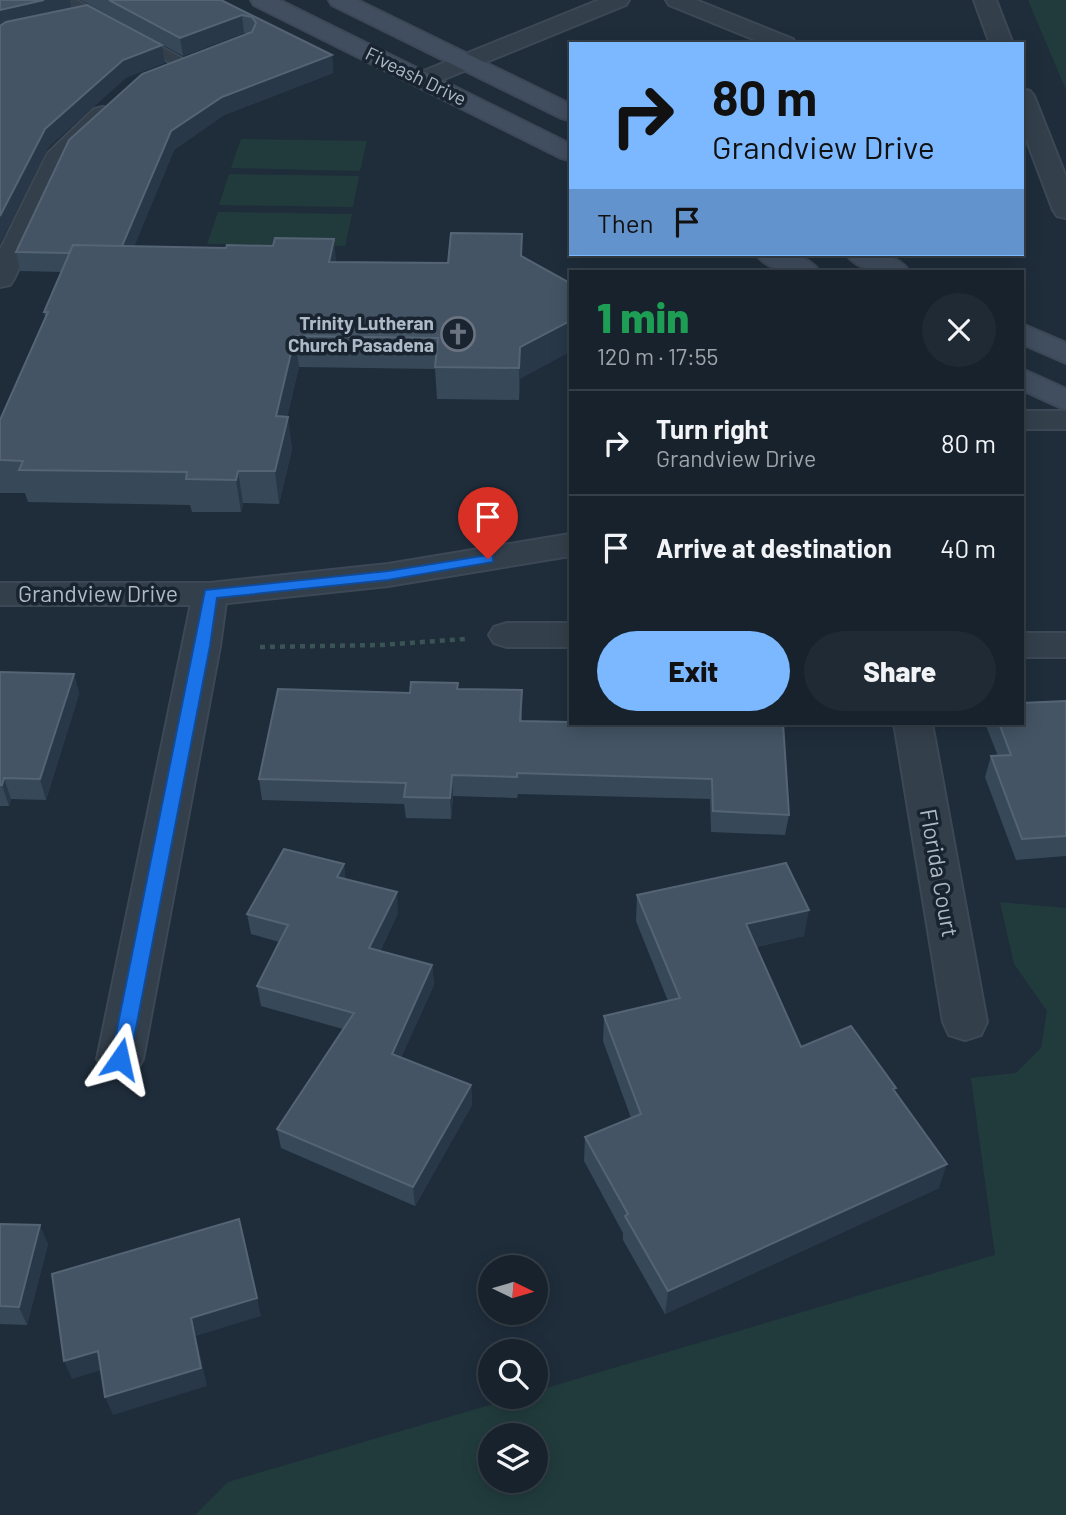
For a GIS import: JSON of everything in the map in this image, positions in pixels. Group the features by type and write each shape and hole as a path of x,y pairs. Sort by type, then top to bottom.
{"main road":[{"name":"Fiveash Drive","path":"262,0 569,152"},
{"name":"Fiveash Drive","path":"340,0 569,113"},
{"path":"774,256 803,270"},
{"path":"864,256 893,270"},
{"path":"1027,340 1066,354"},
{"path":"1024,379 1066,401"}],"street":[{"path":"424,79 618,0"},
{"path":"677,0 780,42"},
{"path":"985,0 1001,42"},
{"path":"161,75 210,56"},
{"path":"0,279 60,153 117,102"},
{"path":"1024,106 1032,144 1066,210"},
{"path":"1024,420 1066,420"},
{"name":"Grandview Drive","path":"0,594 210,594 388,575 569,545"},
{"path":"120,1059 210,594"},
{"path":"507,635 569,635"},
{"path":"1024,645 1066,645"},
{"name":"Florida Court","path":"913,725 965,1023"}],"lane":[{"path":"65,0 186,65"},
{"path":"67,20 92,15"}],"path":[{"path":"260,647 381,645 507,635"}],"green space":[{"path":"1028,0 1066,0 1066,90"},
{"path":"241,139 367,141 360,171 231,168"},
{"path":"229,174 359,176 353,207 219,205"},
{"path":"218,212 352,214 345,246 207,244"},
{"path":"1000,902 1066,908 1066,1515 195,1515 228,1482 478,1408 548,1409 548,1387 995,1255 971,1078 1016,1073 1041,1048 1047,1011 1014,964"}],"building":[{"path":"0,0 44,0 0,10"},
{"path":"109,0 221,0 332,55 222,97 171,131 122,246 73,245 69,253 16,252 69,140 142,74 252,32 256,23 252,17 242,15 180,38"},
{"path":"87,5 162,45 123,60 45,129 0,216 0,26 6,22"},
{"path":"451,233 522,234 521,256 569,282 569,322 520,347 519,368 435,367 438,338 295,336 276,416 288,417 275,471 238,471 236,480 186,479 187,472 19,470 23,461 0,460 0,420 48,312 44,312 73,245 226,248 227,245 273,246 275,238 334,239 329,262 448,263"},
{"path":"0,672 74,674 40,779 4,778 0,785"},
{"path":"411,682 458,683 457,689 522,690 520,721 569,722 569,725 783,725 789,815 713,811 712,779 517,773 517,777 452,775 450,798 404,797 406,783 259,779 278,689 410,693"},
{"path":"1066,701 1066,836 1022,839 991,756 1011,755 1000,725 1024,725 1024,703"},
{"path":"284,849 344,864 337,877 397,892 369,948 432,965 392,1054 471,1085 413,1187 277,1129 354,1013 257,986 288,925 247,914"},
{"path":"786,863 809,910 746,924 801,1047 851,1026 947,1164 668,1291 625,1216 628,1214 585,1137 641,1114 604,1016 680,998 637,895"},
{"path":"239,1219 257,1298 191,1318 201,1368 105,1397 98,1351 64,1361 52,1274"},
{"path":"0,1224 40,1225 19,1307 0,1306"}],"place":[{"name":"Trinity Lutheran Church Pasadena","path":"458,334"}],"route":[{"path":"120,1059 210,594 388,575 488,559"}]}
